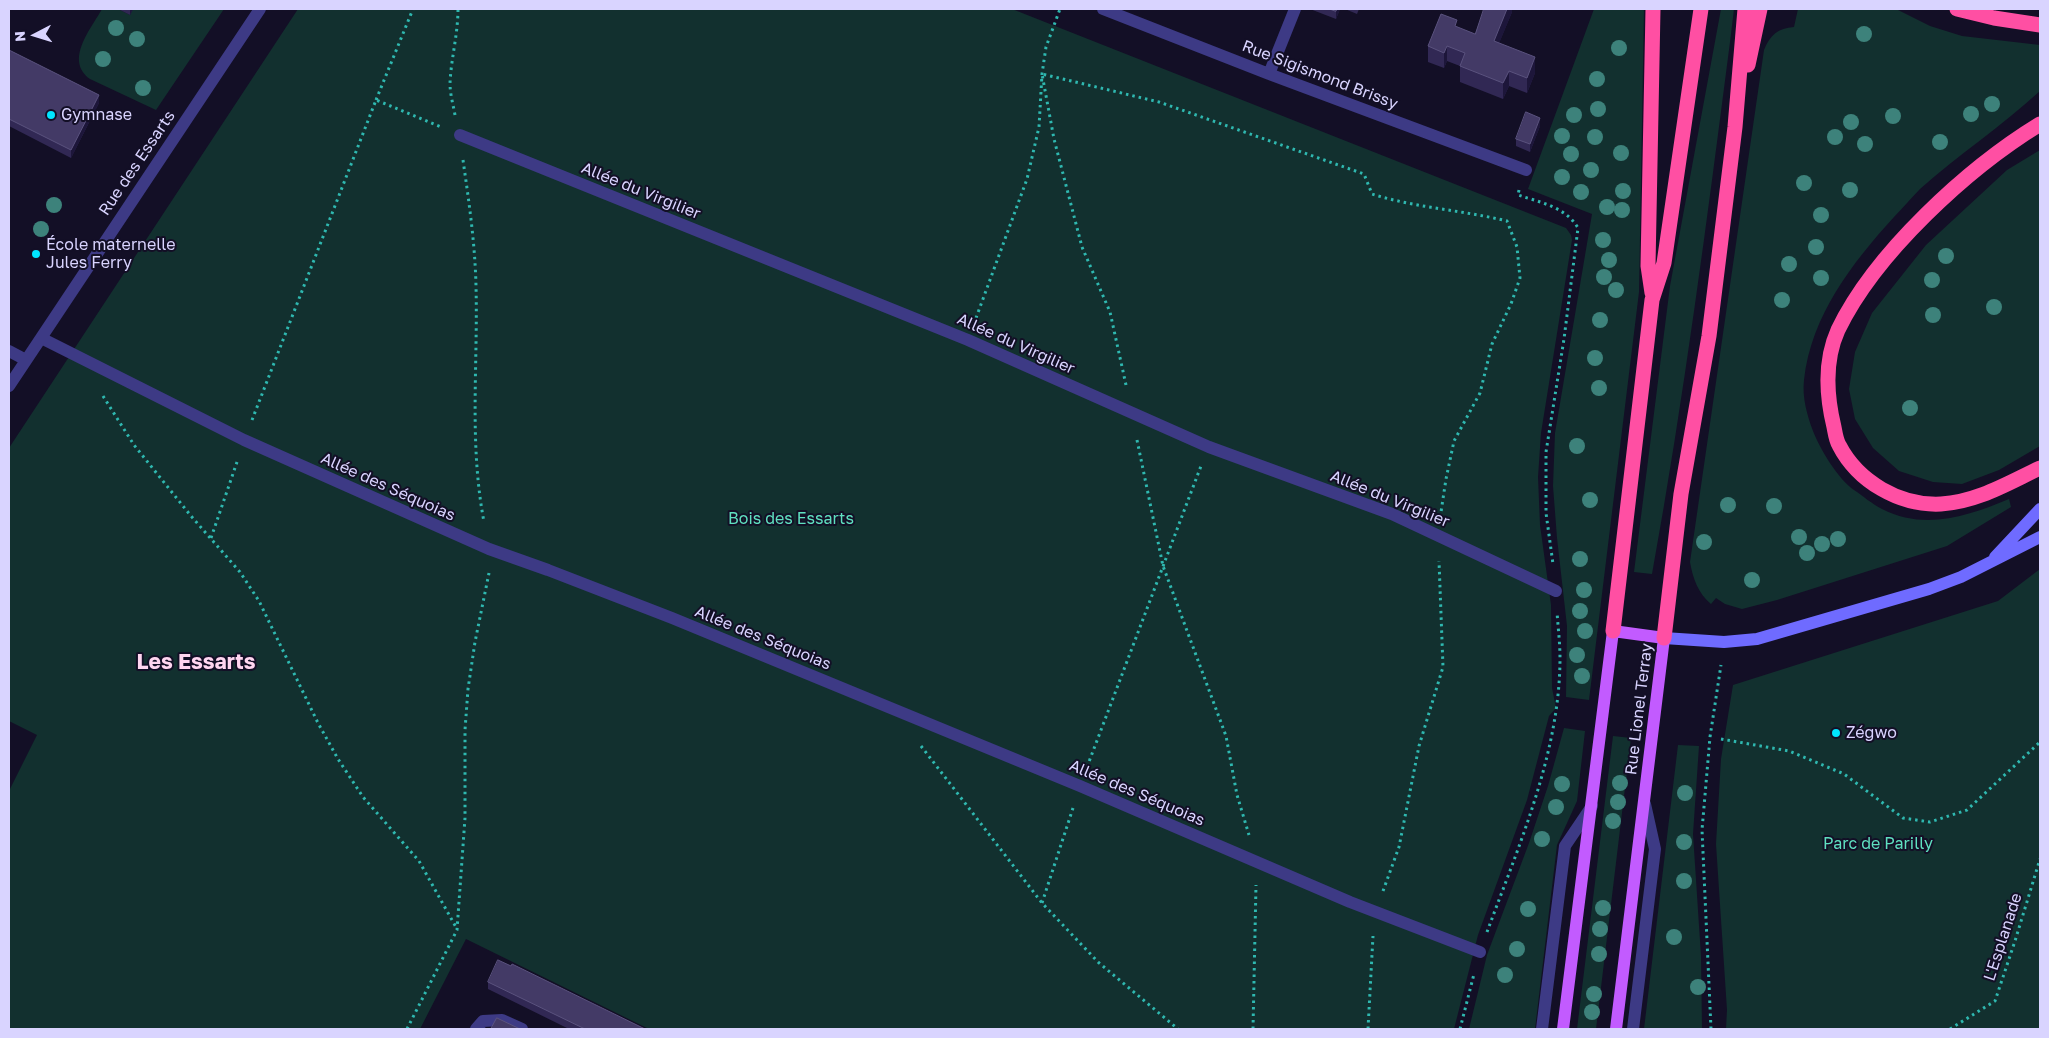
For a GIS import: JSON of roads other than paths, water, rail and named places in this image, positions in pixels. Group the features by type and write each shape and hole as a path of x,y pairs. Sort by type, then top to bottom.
{"highway":[{"path":"1652,300 1648,266 1653,9"},
{"path":"1613,631 1652,300 1664,263 1701,9"},
{"path":"1664,638 1681,494 1709,336 1735,127 1745,9"},
{"path":"1735,127 1760,9"},
{"path":"1957,9 1994,18 2040,25"},
{"path":"2040,124 2018,138 1953,190 1914,228 1876,271 1852,306 1838,332 1828,366 1827,394 1838,444 1860,473 1882,490 1901,498 1928,504 1969,501 2040,468"}],"main road":[{"name":"Rue Lionel Terray","path":"1988,564 2040,509"},
{"name":"Rue Lionel Terray","path":"1616,1029 1664,638 1724,642 1757,639 1961,578 2040,537"},
{"path":"1563,1029 1613,631 1664,638"}],"street":[{"name":"Rue des Essarts","path":"9,386 260,9"},
{"name":"Rue Sigismond Brissy","path":"1103,9 1269,74 1526,170"},
{"path":"1269,74 1295,9"},
{"name":"Allée du Virgilier","path":"460,135 968,340 1209,447 1392,514 1556,590"},
{"name":"Allée des Séquoias","path":"41,338 244,440 488,549 672,618 1080,786 1375,911 1480,952"},
{"path":"9,351 26,360"},
{"path":"1633,1029 1655,849 1644,800"},
{"path":"1542,1029 1565,846 1592,806"},
{"path":"476,1029 483,1021 502,1020 522,1029"}],"place":[{"name":"Gymnase","path":"51,115"},
{"name":"École maternelle Jules Ferry","path":"36,254"},
{"name":"Zégwo","path":"1836,733"}],"district":[{"name":"Les Essarts","path":"196,662"}],"park label":[{"name":"Bois des Essarts","path":"791,519"},
{"name":"Parc de Parilly","path":"1878,844"}]}
